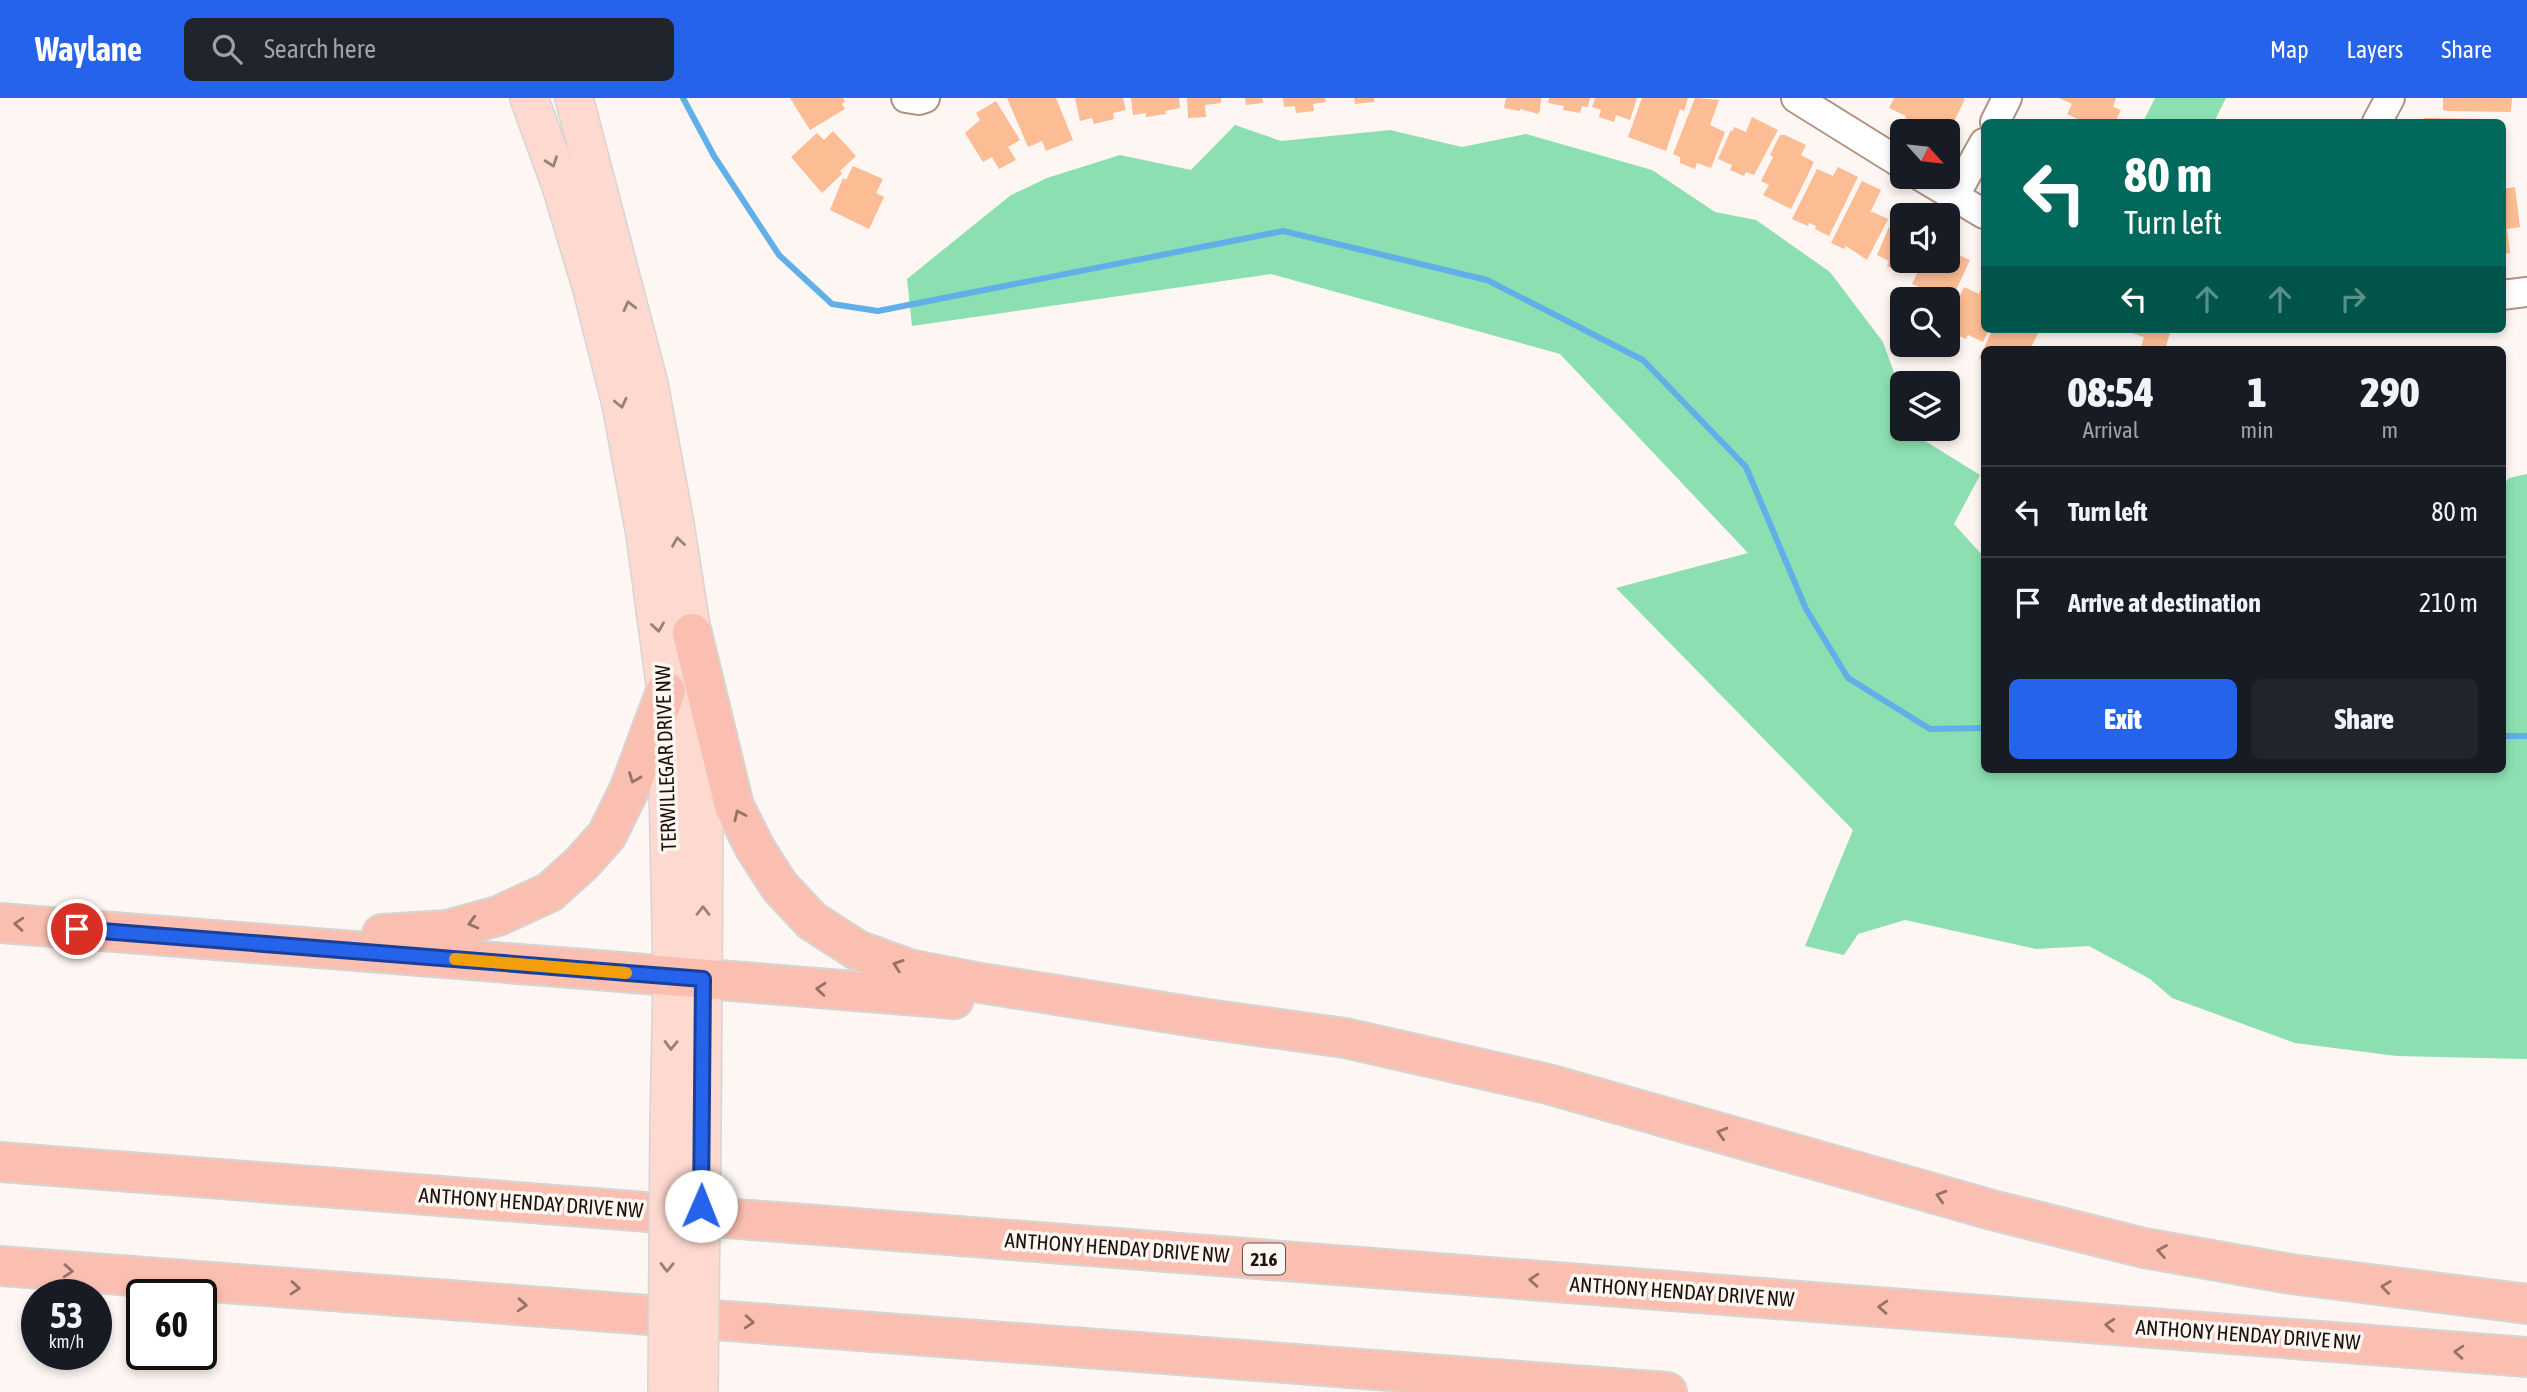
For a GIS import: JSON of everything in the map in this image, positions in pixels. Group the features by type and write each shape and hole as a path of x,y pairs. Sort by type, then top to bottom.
{"highway":[{"path":"692,633 734,806 755,848 780,887 812,921 857,950 909,969 981,983 1345,1038 1548,1084 1992,1210 2144,1248 2291,1274 2527,1304"},
{"path":"258,942 335,933 386,934 447,930 498,916 551,892 607,835 630,788 666,691"},
{"path":"0,923 1207,1019"},
{"name":"ANTHONY HENDAY DRIVE NW","path":"0,1162 2527,1357"},
{"path":"0,1266 1667,1392"}],"main road":[{"name":"TERWILLEGAR DRIVE NW","path":"529,98 561,186 588,276 621,404 645,534 666,691 688,978"},
{"name":"TERWILLEGAR DRIVE NW","path":"574,98 649,384 692,633 704,822 688,978 686,1126 667,1392"},
{"name":"TERWILLEGAR DRIVE NW","path":"686,1126 699,1392"}],"street":[{"path":"906,98 925,98"},
{"path":"1796,98 1890,157"},
{"path":"1996,119 2007,98"},
{"path":"2379,119 2390,98"},
{"path":"1954,197 1981,148"},
{"path":"1941,189 1981,212"},
{"path":"2506,295 2527,292"}],"green space":[{"path":"2155,98 2226,98 2216,119 2144,119"},
{"path":"1235,125 1281,141 1390,130 1462,147 1526,134 1652,170 1715,212 1756,220 1830,272 1883,342 1893,371 1890,371 1890,441 1925,441 1980,475 1954,524 1981,554 1981,773 2506,773 2506,482 2509,478 2527,474 2527,1059 2397,1056 2295,1043 2172,998 2150,979 2089,946 2036,949 1905,920 1858,934 1844,955 1805,946 1853,830 1616,588 1748,553 1560,354 1271,274 912,326 907,279 1011,195 1047,178 1120,155 1191,170"}],"building":[{"path":"790,98 843,98 845,109 810,130"},
{"path":"1007,98 1056,98 1073,140 1046,151 1042,141 1028,147"},
{"path":"1075,98 1123,98 1126,110 1113,113 1114,119 1094,124 1092,118 1080,121"},
{"path":"1131,98 1179,98 1180,108 1165,111 1166,114 1146,117 1146,113 1133,115"},
{"path":"1187,98 1221,98 1221,103 1205,105 1206,117 1188,118"},
{"path":"1245,98 1262,98 1263,103 1246,105"},
{"path":"1283,98 1325,98 1326,102 1313,104 1314,111 1296,113 1295,106 1284,107"},
{"path":"1354,98 1374,98 1374,102 1355,104"},
{"path":"1506,98 1541,98 1540,111 1538,114 1504,108"},
{"path":"1549,98 1590,98 1588,107 1582,106 1580,113 1563,110 1564,106 1548,103"},
{"path":"1595,98 1637,98 1630,120 1616,115 1614,122 1599,117 1601,110 1592,107"},
{"path":"1642,98 1688,98 1684,111 1680,109 1666,151 1628,137"},
{"path":"1695,98 1719,100 1710,125 1725,132 1711,168 1697,163 1695,169 1680,163 1680,157 1673,154"},
{"path":"1894,98 1965,99 1955,119 1907,119 1889,108"},
{"path":"2059,98 2116,98 2113,107 2121,110 2116,119 2078,119 2067,114 2072,104"},
{"path":"2443,98 2512,98 2511,112 2443,110"},
{"path":"996,101 1020,140 1008,147 1016,160 999,169 992,157 983,162 965,133 980,120 976,113"},
{"path":"1752,117 1778,130 1754,175 1746,172 1744,176 1730,170 1732,165 1718,159 1731,130 1733,131 1734,127 1746,132"},
{"path":"2424,118 2487,119 2424,119"},
{"path":"833,131 856,156 822,193 791,157 817,133 824,140"},
{"path":"1780,135 1806,145 1801,155 1814,162 1791,209 1763,195 1769,185 1761,181"},
{"path":"853,166 883,179 876,193 884,197 869,229 830,210 843,178 846,180"},
{"path":"1838,167 1858,177 1829,236 1815,229 1816,226 1809,223 1808,226 1792,219 1817,169 1833,176"},
{"path":"1862,181 1881,190 1870,213 1888,219 1867,260 1846,246 1844,249 1831,243"},
{"path":"2515,187 2520,227 2507,229 2510,253 2506,254 2506,188"},
{"path":"1889,227 1890,267 1887,266 1889,261 1877,255"},
{"path":"1960,256 1970,260 1957,287 1919,287 1912,284 1917,273 1960,273"},
{"path":"1964,287 1979,294 1981,289 1981,333 1987,333 1983,342 1968,335 1966,339 1960,336 1960,296"},
{"path":"1991,333 2038,333 2032,346 1985,346"},
{"path":"2131,333 2170,333 2166,346 2141,346 2144,337"}],"waterway":[{"path":"683,98 714,156 779,255 832,304 878,311 1283,231 1487,280 1643,360 1746,467 1806,609 1848,678 1930,729 1981,728"},
{"path":"2506,736 2527,736"}],"slow traffic":[{"path":"455,959 626,973"}],"route":[{"path":"77,929 703,979 701,1206"}]}
